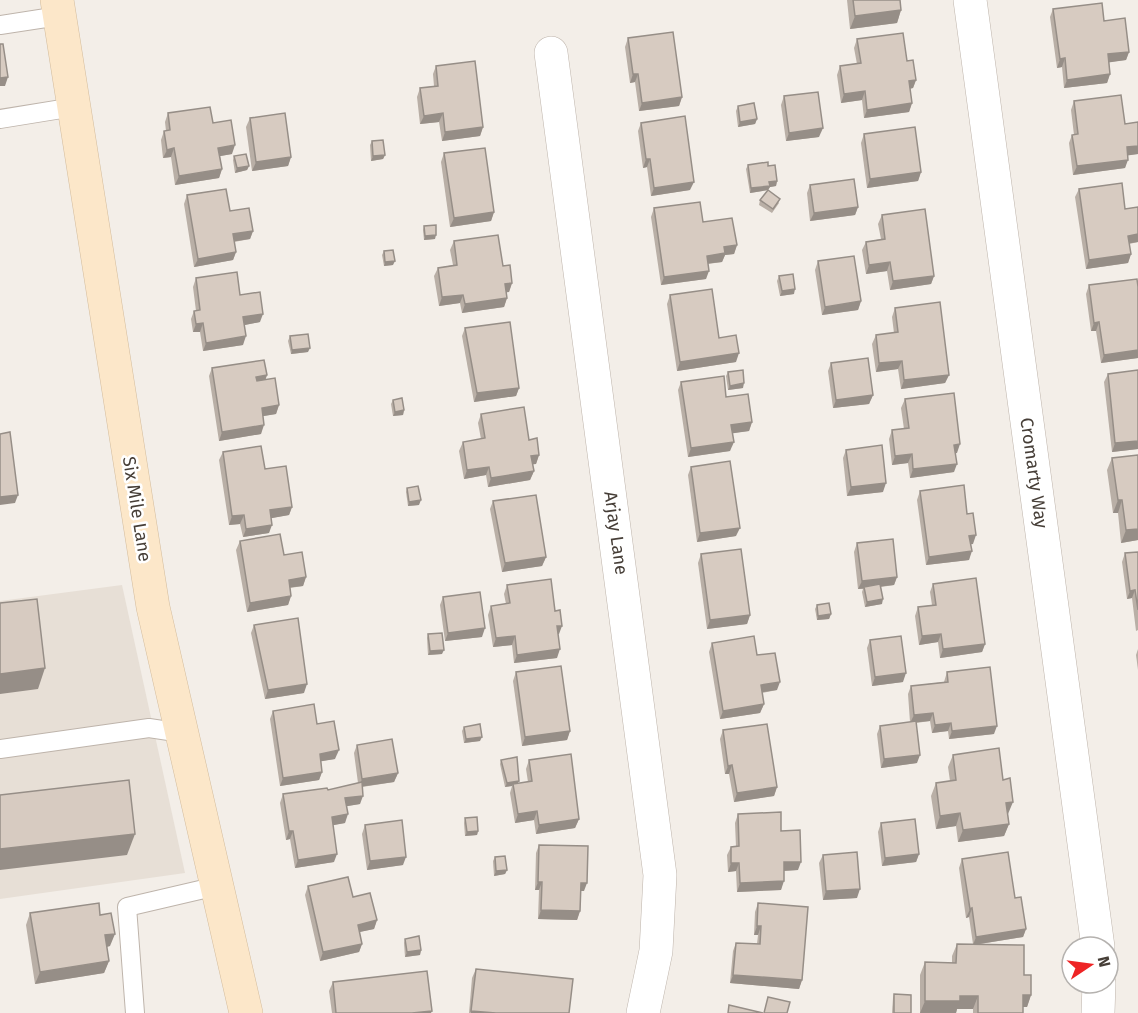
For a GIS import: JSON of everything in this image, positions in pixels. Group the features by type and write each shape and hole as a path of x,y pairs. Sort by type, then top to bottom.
{"street":[{"name":"Cromarty Way","path":"970,0 1096,935"},
{"name":"Six Mile Lane","path":"58,8 153,607 246,1013"},
{"name":"Arjay Lane","path":"551,53 652,800 660,875 656,951 643,1013"},
{"path":"1098,1013 1099,995"}],"lane":[{"path":"0,25 58,8"},
{"path":"0,119 74,107"},
{"path":"0,749 149,728 182,733"},
{"path":"135,1013 127,907 217,886"}],"shaded area":[{"path":"122,585 185,873 0,899 0,601"}],"building":[{"path":"853,0 900,0 901,10 855,16"},
{"path":"1102,3 1104,21 1125,18 1129,52 1108,54 1110,74 1067,80 1065,58 1060,59 1053,9"},
{"path":"673,32 682,97 642,103 638,74 633,74 628,38"},
{"path":"903,33 907,61 913,60 916,80 909,81 912,103 867,110 865,91 844,94 840,66 861,63 857,39"},
{"path":"0,44 3,44 8,77 0,78"},
{"path":"475,61 483,127 445,132 443,113 424,116 420,88 438,86 436,66"},
{"path":"818,92 823,128 789,133 784,96"},
{"path":"1121,95 1125,124 1138,122 1138,146 1127,147 1128,160 1077,166 1072,135 1078,134 1074,101"},
{"path":"754,103 757,119 740,122 738,106"},
{"path":"210,107 213,123 231,120 235,145 218,148 222,169 179,176 174,148 167,150 164,131 170,130 168,113"},
{"path":"285,113 291,157 256,162 250,118"},
{"path":"685,116 694,182 654,188 650,159 646,159 641,123"},
{"path":"915,127 921,172 870,179 864,134"},
{"path":"383,140 385,155 373,156 372,141"},
{"path":"485,148 494,212 454,218 444,153"},
{"path":"246,154 249,166 237,168 234,156"},
{"path":"768,162 768,166 775,165 777,181 769,182 770,186 751,188 748,165"},
{"path":"854,179 858,207 814,213 810,185"},
{"path":"1122,183 1125,209 1138,207 1138,234 1128,236 1131,254 1089,260 1079,189"},
{"path":"226,189 230,211 249,208 253,231 233,234 236,252 198,259 187,195"},
{"path":"768,190 780,199 773,209 760,200"},
{"path":"700,202 703,222 732,218 737,245 724,247 725,253 707,256 709,271 664,277 654,208"},
{"path":"925,209 934,276 893,281 890,262 869,265 866,242 885,239 882,215"},
{"path":"436,225 436,235 425,236 424,226"},
{"path":"498,235 503,266 510,265 512,283 505,284 507,298 465,304 463,295 442,297 438,268 457,265 454,241"},
{"path":"393,250 395,261 385,262 384,251"},
{"path":"854,256 861,301 825,307 818,261"},
{"path":"237,272 240,295 260,292 263,314 243,317 246,336 206,343 203,323 196,324 194,311 200,310 196,278"},
{"path":"793,274 795,289 782,291 779,276"},
{"path":"1137,279 1138,350 1104,355 1099,322 1094,323 1089,285"},
{"path":"712,289 719,338 736,335 739,353 680,362 670,295"},
{"path":"940,302 949,375 904,380 902,361 879,363 876,335 898,332 895,308"},
{"path":"510,322 519,388 477,393 465,328"},
{"path":"308,334 310,348 292,350 290,336"},
{"path":"868,358 873,395 836,400 831,363"},
{"path":"264,360 267,375 256,377 257,381 275,378 279,405 262,408 264,425 222,432 212,368"},
{"path":"743,370 744,383 730,386 728,372"},
{"path":"1138,370 1138,441 1115,443 1108,374"},
{"path":"724,376 726,397 748,394 752,422 731,425 734,442 691,448 681,382"},
{"path":"954,393 960,444 954,445 957,464 913,469 912,454 895,456 892,430 909,428 905,399"},
{"path":"402,398 404,410 395,412 393,400"},
{"path":"524,407 529,440 537,438 539,455 531,456 534,471 491,478 489,467 467,470 463,442 485,438 481,414"},
{"path":"10,432 18,495 0,497 0,434"},
{"path":"882,445 886,483 851,487 846,450"},
{"path":"261,446 265,469 286,466 292,507 270,510 272,525 246,529 244,515 232,516 223,452"},
{"path":"1138,455 1138,529 1126,530 1122,500 1118,500 1112,458"},
{"path":"730,461 740,528 700,533 691,467"},
{"path":"964,485 967,514 973,513 976,535 969,536 972,551 929,557 920,491"},
{"path":"418,486 421,500 409,502 407,488"},
{"path":"536,495 546,557 505,563 493,501"},
{"path":"280,534 284,555 302,552 306,577 289,580 291,596 250,603 240,541"},
{"path":"893,539 897,577 862,581 857,543"},
{"path":"741,549 750,615 710,620 701,554"},
{"path":"1138,552 1138,610 1135,590 1130,591 1125,553"},
{"path":"976,578 985,644 943,649 941,634 922,636 918,607 936,605 933,584"},
{"path":"551,579 555,611 560,610 562,626 557,626 560,649 517,655 515,636 496,638 491,606 510,603 507,585"},
{"path":"880,584 883,599 867,602 864,587"},
{"path":"480,592 485,628 448,633 443,597"},
{"path":"37,599 45,668 0,674 0,603"},
{"path":"829,603 831,614 818,616 817,605"},
{"path":"298,618 307,684 268,690 254,625"},
{"path":"442,633 444,650 430,651 428,634"},
{"path":"754,636 757,655 775,653 780,682 761,685 764,704 723,711 712,643"},
{"path":"901,636 906,673 875,677 870,640"},
{"path":"561,666 570,731 525,737 516,672"},
{"path":"990,667 997,726 952,731 951,723 935,725 933,713 914,715 911,686 948,682 947,672"},
{"path":"314,704 317,724 334,721 339,750 320,754 322,772 283,778 273,711"},
{"path":"916,721 920,755 884,759 880,726"},
{"path":"480,724 482,737 466,739 464,727"},
{"path":"767,724 777,787 737,793 732,765 728,766 723,730"},
{"path":"392,739 398,773 362,779 357,745"},
{"path":"999,748 1003,780 1010,778 1013,802 1006,803 1009,824 963,830 960,813 940,816 936,783 956,780 953,755"},
{"path":"571,754 579,819 539,825 537,811 518,814 513,784 532,781 529,760"},
{"path":"517,757 519,781 507,783 501,760"},
{"path":"129,780 135,834 0,849 0,795"},
{"path":"362,782 363,796 345,798 348,814 332,817 337,854 298,860 293,831 289,831 283,794 327,788 328,790"},
{"path":"781,812 781,831 800,830 801,862 784,862 784,881 740,883 739,863 731,863 731,847 739,846 738,814"},
{"path":"477,817 478,831 467,832 465,818"},
{"path":"915,819 919,854 885,858 881,823"},
{"path":"402,820 406,857 370,861 365,825"},
{"path":"539,845 588,846 587,883 581,883 580,911 541,910 542,882 538,882"},
{"path":"857,852 860,889 826,891 823,855"},
{"path":"1008,852 1015,898 1021,897 1026,929 976,937 962,859"},
{"path":"505,856 507,870 496,871 495,857"},
{"path":"348,877 353,897 370,893 377,920 358,925 362,944 323,952 308,886"},
{"path":"99,903 100,915 111,913 115,934 105,935 109,961 40,972 30,913"},
{"path":"758,903 808,907 802,980 733,975 736,943 760,944 761,926 757,926"},
{"path":"419,936 421,950 407,952 405,939"},
{"path":"957,944 1024,945 1024,975 1031,975 1031,995 1023,995 1023,1013 978,1013 978,996 960,996 960,1001 925,1001 925,962 956,963"},
{"path":"476,969 573,979 569,1013 471,1011"},
{"path":"427,971 432,1011 336,1013 333,982"},
{"path":"894,994 911,995 911,1013 894,1013"},
{"path":"768,997 790,1002 787,1013 764,1013"},
{"path":"729,1005 763,1013 728,1013"}]}
